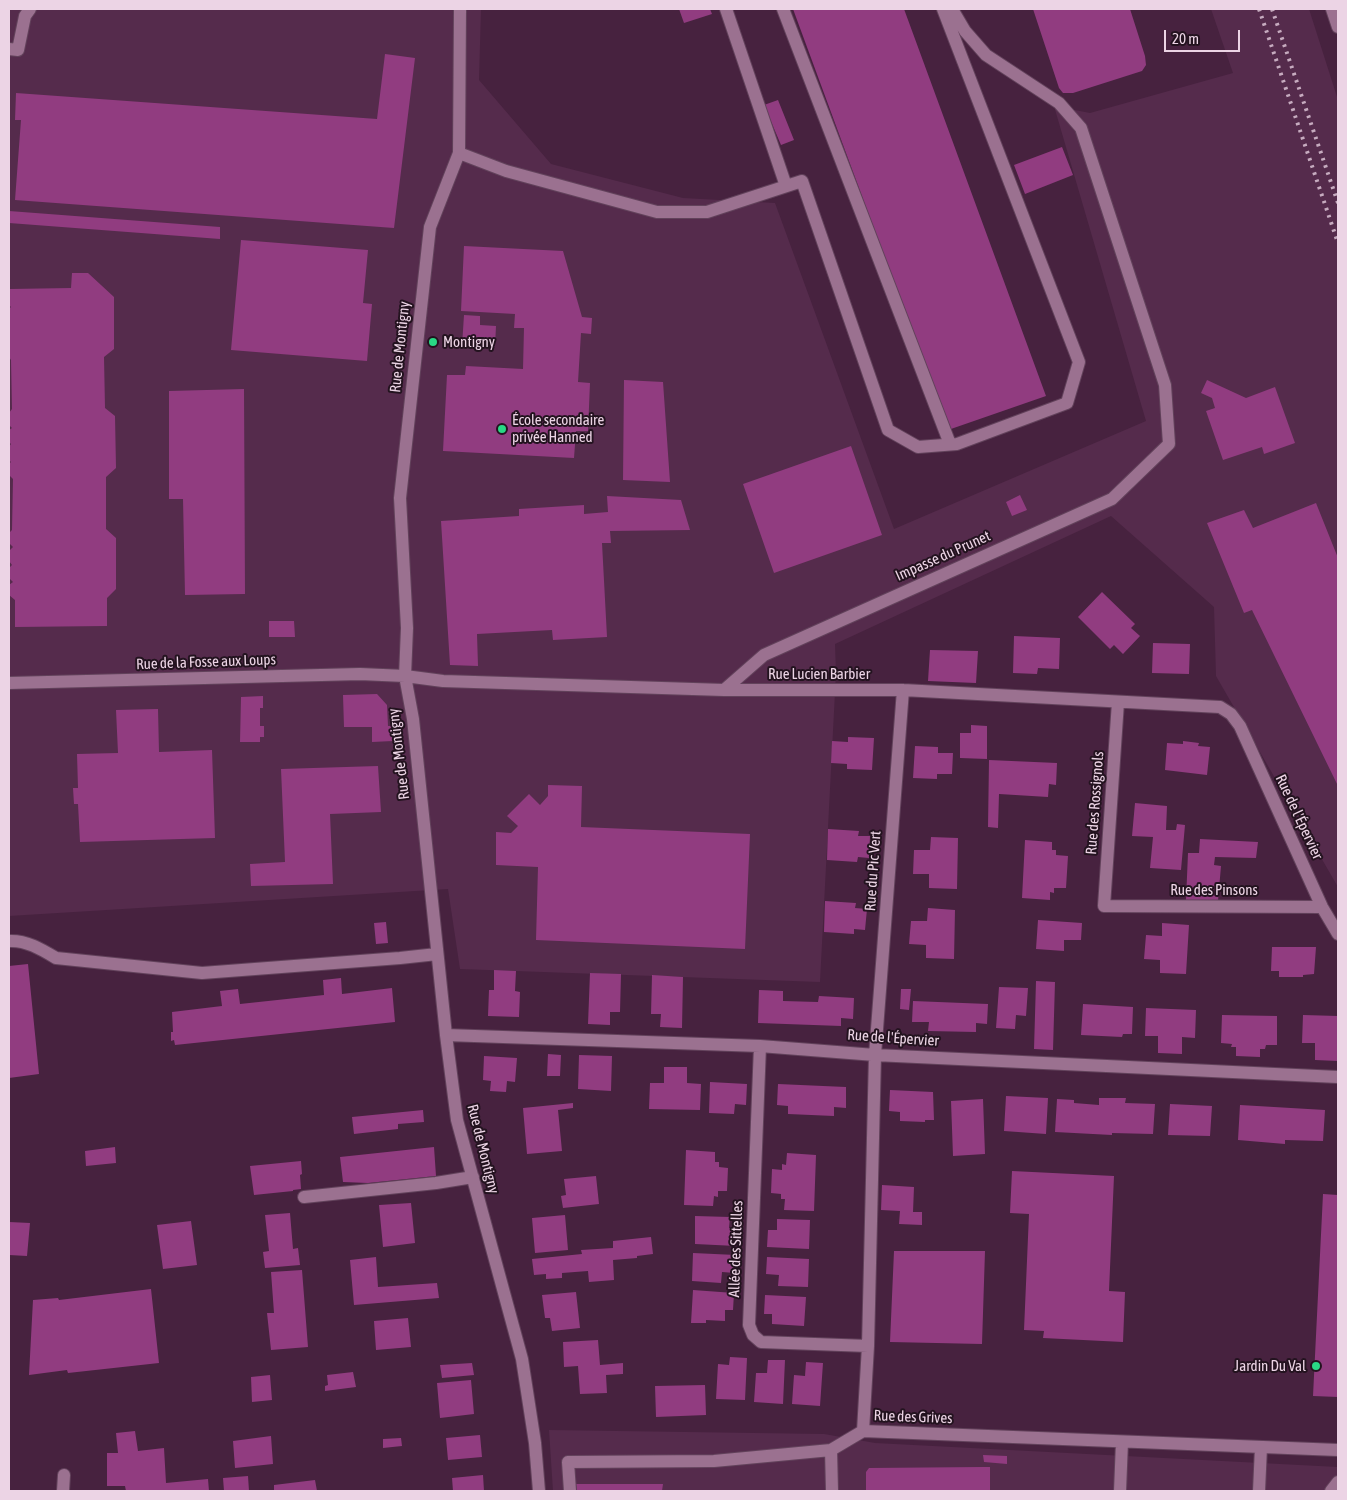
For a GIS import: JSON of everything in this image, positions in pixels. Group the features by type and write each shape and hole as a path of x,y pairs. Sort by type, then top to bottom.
{"street":[{"path":"9,49 18,50 25,16 30,9"},
{"name":"Rue de Montigny","path":"460,9 459,153 430,227 400,498 407,628 405,676 413,719 437,954 457,1120 522,1358 535,1443 539,1491"},
{"path":"726,9 786,186"},
{"path":"783,9 950,444"},
{"path":"459,153 506,171 657,212 707,212 802,181 888,430 918,447 957,444 1066,403 1079,362 943,9"},
{"name":"Impasse du Prunet","path":"724,690 764,655 1112,498 1169,444 1165,385 1081,128 1060,103 986,55 966,31 952,9"},
{"path":"1332,9 1338,27"},
{"name":"Rue de la Fosse aux Loups","path":"9,684 360,674 405,676"},
{"name":"Rue Lucien Barbier","path":"405,676 443,681 724,690 903,690 1220,707 1230,714"},
{"name":"Rue du Pic Vert","path":"875,1055 903,690"},
{"name":"Rue des Rossignols","path":"1104,906 1118,702"},
{"name":"Rue de l'Épervier","path":"1230,714 1240,726 1322,907 1338,934"},
{"name":"Rue des Pinsons","path":"1104,906 1322,907"},
{"path":"9,941 18,940 36,946 56,958 202,973 437,954"},
{"name":"Rue de l'Épervier","path":"446,1035 760,1046 875,1055 1338,1077"},
{"name":"Allée des Sittelles","path":"760,1046 749,1325 753,1336 761,1342 868,1346"},
{"name":"Rue des Grives","path":"875,1055 868,1346 863,1431 1261,1447 1337,1452"},
{"path":"304,1197 436,1184 472,1177"},
{"path":"570,1491 568,1462 714,1461 831,1450 863,1431"},
{"path":"1120,1491 1122,1442"},
{"path":"1261,1447 1261,1488"},
{"path":"831,1450 832,1491"},
{"path":"63,1491 64,1475"},
{"path":"1331,1491 1338,1482"}],"shaded area":[{"path":"9,9 481,9 479,80 551,164 683,198 775,203 894,529 1146,421 1054,106 1090,113 1233,73 1211,9 1309,9 1338,100 1338,887 1216,676 1214,607 1111,516 835,644 836,673 820,982 460,969 448,889 9,916"},
{"path":"549,1430 824,1434 875,1443 1338,1467 1338,1491 553,1491"}],"building":[{"path":"679,9 710,9 712,14 684,23"},
{"path":"793,9 904,9 1046,396 948,430"},
{"path":"1033,9 1130,9 1145,56 1146,65 1142,71 1073,93 1063,93 1059,88"},
{"path":"385,54 415,58 394,228 15,200 21,120 15,120 16,93 377,119"},
{"path":"778,100 794,140 781,145 764,105"},
{"path":"1062,147 1073,175 1025,194 1014,165"},
{"path":"9,211 220,227 220,239 9,223"},
{"path":"241,240 368,250 363,303 372,304 367,361 231,350"},
{"path":"464,246 563,251 582,317 592,318 591,334 581,333 578,382 590,383 588,431 576,431 574,458 443,451 447,375 465,375 466,366 523,369 524,328 514,328 515,314 461,311"},
{"path":"72,273 88,273 114,297 114,349 104,357 105,408 115,416 116,468 106,477 106,529 116,538 116,589 107,598 107,626 15,627 15,600 9,595 9,585 13,582 9,578 9,568 12,565 9,561 9,551 13,547 9,543 9,533 12,530 13,479 9,475 9,464 11,462 9,460 9,447 11,444 9,442 9,430 12,428 9,425 9,413 12,409 11,360 9,357 9,309 11,307 9,305 9,291 10,289 71,288"},
{"path":"464,315 480,316 480,325 496,326 495,347 462,346"},
{"path":"624,380 663,382 670,482 623,480"},
{"path":"1207,380 1246,398 1275,387 1295,443 1264,454 1262,447 1223,460 1206,411 1215,408 1212,398 1201,393"},
{"path":"244,389 245,594 185,595 183,499 169,499 169,391"},
{"path":"851,446 882,535 774,573 743,484"},
{"path":"1020,495 1027,510 1012,516 1006,502"},
{"path":"607,496 681,500 690,530 610,531 611,543 602,543 607,637 553,640 552,630 477,634 478,666 450,665 441,521 519,516 519,509 584,505 584,514 608,512"},
{"path":"1316,503 1338,558 1338,786 1252,610 1244,613 1207,523 1244,510 1253,528"},
{"path":"1102,592 1135,624 1131,628 1140,636 1123,654 1114,645 1110,649 1078,617"},
{"path":"269,621 294,621 295,637 269,637"},
{"path":"1014,636 1060,638 1059,669 1038,668 1037,674 1013,673"},
{"path":"1153,643 1190,644 1189,674 1152,673"},
{"path":"930,650 978,651 976,683 928,681"},
{"path":"377,694 387,705 388,726 392,726 393,741 372,742 372,727 344,727 343,695"},
{"path":"263,696 263,708 260,708 260,726 264,726 264,737 260,737 260,742 240,742 241,697"},
{"path":"158,709 159,752 212,750 215,838 80,842 78,804 74,804 73,788 78,788 77,754 118,753 116,710"},
{"path":"971,725 987,726 987,759 960,758 960,733 971,733"},
{"path":"848,737 874,738 872,770 847,769 847,764 831,763 832,741 848,742"},
{"path":"1183,741 1199,743 1198,746 1210,747 1207,775 1165,770 1167,743 1183,744"},
{"path":"915,746 938,747 938,753 953,753 952,774 937,774 937,779 913,778"},
{"path":"989,760 1057,763 1056,785 1049,784 1048,797 999,794 998,828 988,827"},
{"path":"378,766 381,812 330,814 333,884 251,886 250,864 285,862 281,769"},
{"path":"548,785 582,786 581,827 750,834 745,949 536,940 538,867 496,865 496,832 511,833 518,826 507,816 529,794 540,805 548,796"},
{"path":"1135,803 1167,806 1166,830 1176,830 1177,824 1185,825 1181,870 1150,868 1153,837 1132,836"},
{"path":"828,829 859,831 858,836 870,836 869,858 858,857 857,862 827,860"},
{"path":"931,837 958,838 957,889 929,888 929,874 913,874 914,850 930,850"},
{"path":"1200,839 1258,842 1256,858 1215,857 1214,865 1221,866 1218,901 1186,900 1188,853 1199,853"},
{"path":"1025,840 1052,842 1052,850 1056,850 1056,855 1068,856 1066,888 1054,888 1054,893 1050,892 1050,900 1022,898"},
{"path":"825,901 856,903 855,908 867,909 865,930 854,929 854,934 824,932"},
{"path":"928,908 955,910 954,959 926,958 926,945 909,944 911,921 927,921"},
{"path":"1038,920 1082,923 1081,940 1064,940 1064,951 1036,949"},
{"path":"386,922 388,943 376,944 374,923"},
{"path":"1162,923 1189,925 1186,974 1160,973 1160,960 1144,959 1146,935 1162,936"},
{"path":"1272,947 1316,947 1314,974 1303,975 1303,977 1279,977 1279,971 1271,971"},
{"path":"28,964 39,1074 9,1078 9,966"},
{"path":"494,970 516,971 515,991 520,992 519,1017 488,1016 489,990 494,990"},
{"path":"590,973 621,974 620,1012 610,1012 610,1025 588,1024"},
{"path":"652,975 683,977 682,1028 660,1027 661,1014 651,1014"},
{"path":"341,978 342,994 392,988 395,1022 175,1045 174,1040 171,1041 171,1032 173,1032 172,1012 222,1006 220,991 238,989 240,1004 324,995 323,980"},
{"path":"1036,981 1055,982 1053,1050 1034,1049"},
{"path":"999,987 1028,988 1026,1016 1016,1015 1015,1029 996,1028"},
{"path":"901,989 911,989 909,1010 900,1009"},
{"path":"759,990 783,991 783,1001 818,1002 819,996 854,998 853,1019 841,1018 841,1026 758,1023"},
{"path":"913,1001 988,1004 987,1024 976,1023 976,1032 928,1031 929,1022 912,1022"},
{"path":"1083,1004 1133,1007 1132,1034 1123,1034 1122,1037 1081,1035"},
{"path":"1146,1008 1196,1010 1195,1038 1182,1037 1182,1054 1158,1053 1158,1036 1145,1036"},
{"path":"1222,1015 1277,1016 1277,1045 1266,1045 1265,1049 1260,1049 1260,1057 1236,1056 1236,1047 1231,1047 1232,1044 1221,1043"},
{"path":"1303,1015 1338,1016 1338,1061 1315,1060 1315,1043 1302,1043"},
{"path":"548,1054 561,1055 560,1076 547,1076"},
{"path":"579,1055 612,1056 611,1091 578,1089"},
{"path":"484,1056 517,1058 515,1082 507,1081 506,1092 490,1091 491,1081 483,1080"},
{"path":"664,1067 687,1067 687,1083 701,1084 700,1110 649,1109 650,1083 664,1083"},
{"path":"710,1082 747,1084 746,1105 735,1104 734,1114 709,1113"},
{"path":"778,1084 846,1087 846,1108 834,1107 834,1116 788,1114 788,1106 777,1105"},
{"path":"890,1090 933,1092 934,1120 925,1120 925,1122 900,1121 900,1112 889,1111"},
{"path":"1006,1096 1048,1098 1046,1134 1004,1131"},
{"path":"1099,1098 1126,1098 1125,1103 1155,1104 1153,1134 1112,1133 1112,1135 1055,1132 1057,1099 1074,1100 1074,1103 1099,1105"},
{"path":"983,1099 985,1154 953,1156 951,1101"},
{"path":"573,1103 573,1108 558,1110 562,1151 527,1154 523,1108"},
{"path":"1170,1104 1212,1106 1210,1136 1168,1135"},
{"path":"1240,1105 1325,1110 1323,1141 1285,1140 1285,1144 1238,1140"},
{"path":"423,1110 424,1122 398,1124 398,1129 354,1134 352,1117"},
{"path":"115,1147 116,1163 86,1166 85,1151"},
{"path":"434,1147 436,1176 368,1183 343,1182 340,1157"},
{"path":"686,1150 715,1152 715,1162 719,1162 719,1167 728,1168 727,1191 718,1191 718,1197 714,1196 713,1206 684,1205"},
{"path":"787,1153 816,1155 814,1211 784,1210 785,1199 781,1199 781,1194 771,1193 772,1169 782,1170 782,1164 786,1165"},
{"path":"301,1161 301,1189 254,1195 250,1166"},
{"path":"1012,1171 1114,1176 1109,1291 1125,1292 1123,1342 1043,1338 1044,1331 1024,1330 1029,1214 1010,1213"},
{"path":"596,1176 599,1204 563,1208 561,1196 566,1195 564,1179"},
{"path":"882,1185 914,1187 913,1212 922,1212 922,1225 899,1224 900,1211 881,1210"},
{"path":"1323,1194 1338,1195 1338,1397 1313,1396"},
{"path":"411,1203 415,1243 383,1247 379,1205"},
{"path":"290,1213 293,1249 298,1248 300,1265 265,1268 263,1252 269,1251 265,1215"},
{"path":"565,1215 568,1250 535,1253 532,1218"},
{"path":"695,1216 730,1217 729,1228 737,1228 736,1246 695,1244"},
{"path":"777,1219 810,1220 809,1249 767,1247 768,1230 777,1230"},
{"path":"191,1221 197,1265 163,1269 157,1225"},
{"path":"9,1222 30,1223 27,1256 9,1255"},
{"path":"651,1237 653,1254 637,1256 637,1258 613,1260 614,1280 589,1282 588,1271 562,1273 562,1278 546,1279 546,1274 534,1275 532,1259 582,1254 581,1250 613,1248 613,1241"},
{"path":"894,1251 985,1251 982,1344 890,1342"},
{"path":"693,1253 736,1255 735,1273 722,1272 721,1283 692,1281"},
{"path":"376,1257 378,1287 437,1283 439,1298 354,1305 350,1260"},
{"path":"767,1257 809,1259 808,1287 778,1286 779,1275 766,1274"},
{"path":"302,1270 308,1347 271,1350 267,1313 274,1313 271,1272"},
{"path":"151,1289 159,1363 68,1373 67,1370 29,1375 33,1300 58,1298 59,1300"},
{"path":"693,1290 734,1293 733,1310 725,1310 725,1321 706,1320 706,1323 691,1323"},
{"path":"576,1292 580,1328 552,1331 550,1318 545,1318 542,1295"},
{"path":"765,1295 806,1297 804,1326 772,1324 772,1314 764,1314"},
{"path":"408,1318 411,1347 376,1350 374,1321"},
{"path":"598,1340 600,1365 623,1363 623,1374 606,1375 607,1393 580,1394 578,1366 564,1367 563,1342"},
{"path":"730,1357 747,1358 745,1400 716,1399 718,1364 729,1365"},
{"path":"768,1360 785,1360 783,1404 754,1402 756,1373 767,1373"},
{"path":"806,1362 823,1363 820,1406 792,1404 794,1375 805,1376"},
{"path":"472,1363 474,1375 442,1378 440,1365"},
{"path":"353,1372 356,1387 325,1391 325,1386 328,1385 327,1375"},
{"path":"270,1375 272,1400 252,1402 251,1377"},
{"path":"471,1380 474,1414 440,1418 437,1383"},
{"path":"705,1385 706,1415 656,1417 655,1386"},
{"path":"135,1431 138,1451 164,1448 166,1483 208,1479 209,1491 126,1491 125,1486 107,1486 107,1453 118,1453 116,1433"},
{"path":"480,1435 482,1457 448,1460 446,1438"},
{"path":"271,1436 273,1464 235,1468 233,1441"},
{"path":"401,1438 402,1446 383,1448 383,1439"},
{"path":"983,1455 1007,1456 1007,1464 984,1462"},
{"path":"990,1467 990,1491 866,1491 866,1472 869,1468"},
{"path":"483,1475 484,1491 453,1491 452,1478"},
{"path":"248,1476 249,1491 224,1491 223,1478"},
{"path":"315,1480 317,1491 274,1491 274,1485"},
{"path":"576,1484 663,1484 662,1491 577,1491"}],"railway":[{"path":"1259,9 1338,243"},
{"path":"1272,9 1338,203"}],"place":[{"name":"Montigny","path":"433,342"},
{"name":"École secondaire privée Hanned","path":"502,429"},
{"name":"Jardin Du Val","path":"1316,1366"}]}
